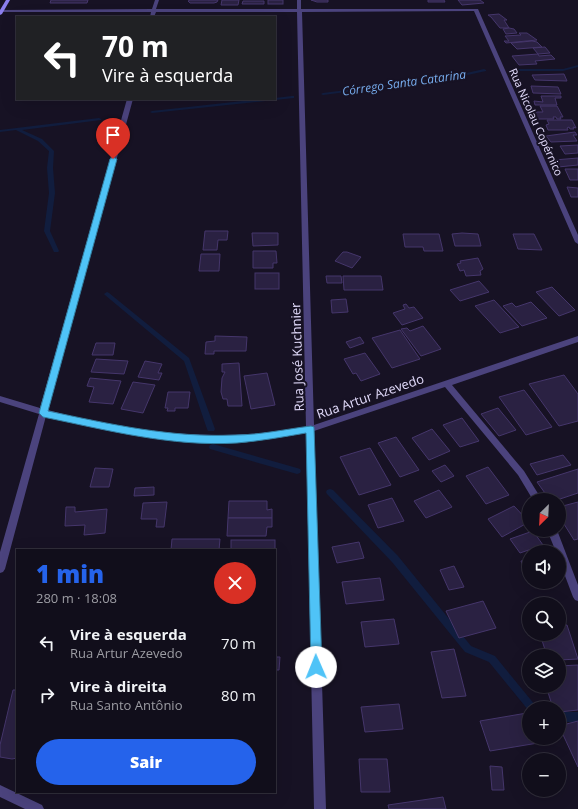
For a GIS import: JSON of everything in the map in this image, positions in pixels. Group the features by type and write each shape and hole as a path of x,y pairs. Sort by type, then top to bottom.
{"street":[{"path":"1,12 8,0"},
{"path":"152,16 157,0"},
{"name":"Rua José Kuchnier","path":"299,0 320,809"},
{"path":"1,12 300,10"},
{"name":"Rua Nicolau Copérnico","path":"300,10 476,10 578,242"},
{"path":"0,570 130,100"},
{"name":"Rua Artur Azevedo","path":"0,399 43,413 137,433 188,438 236,439 311,429 578,339"},
{"path":"446,383 521,473 534,493"},
{"path":"555,537 578,597"},
{"path":"0,792 38,809"}],"building":[{"path":"51,0 88,0 87,3 50,3"},
{"path":"218,0 214,3 190,3 188,1"},
{"path":"222,0 239,0 238,5 221,5"},
{"path":"268,0 283,0 283,4 268,4"},
{"path":"311,0 328,0 328,2 317,2"},
{"path":"428,0 444,0 445,2 428,2"},
{"path":"458,0 480,0 484,3 462,5"},
{"path":"243,1 264,1 264,4 242,4"},
{"path":"499,14 507,20 504,20 509,28 500,28 488,15"},
{"path":"503,29 514,29 517,33 506,34"},
{"path":"519,33 527,33 537,40 506,43 504,41 509,41 505,36 521,35"},
{"path":"537,42 542,47 517,49 511,43"},
{"path":"545,47 550,53 538,54 533,48"},
{"path":"538,54 539,56 551,55 555,59 535,61 537,64 519,65 512,56"},
{"path":"564,74 567,81 535,80 532,75"},
{"path":"531,86 558,87 561,94 533,93"},
{"path":"541,96 561,96 561,98 555,98 557,105 535,105 534,101 543,102"},
{"path":"540,106 557,106 563,117 560,117 561,119 553,117 554,119 537,119 534,112 543,112"},
{"path":"547,120 572,120 576,128 573,127 574,129 570,129 569,127 567,128 568,130 548,130 546,125 549,124"},
{"path":"575,132 577,135 573,135 577,141 551,142 546,136"},
{"path":"578,145 578,153 565,154 560,146"},
{"path":"578,158 578,165 558,167 554,160"},
{"path":"565,169 578,169 578,180 570,180"},
{"path":"567,187 578,188 578,197 571,197"},
{"path":"205,231 228,231 227,240 218,240 217,250 203,250"},
{"path":"252,233 278,233 278,245 253,246"},
{"path":"403,234 439,234 443,251 424,251 423,247 405,247"},
{"path":"452,234 478,234 481,246 455,246"},
{"path":"513,234 534,234 542,250 518,249"},
{"path":"253,251 276,251 277,263 273,263 273,268 253,268"},
{"path":"343,252 361,257 352,268 335,261"},
{"path":"201,254 220,254 219,271 199,271"},
{"path":"478,258 483,269 480,271 481,275 466,276 464,270 460,271 457,264 461,263 460,261"},
{"path":"255,273 279,273 279,289 255,289"},
{"path":"326,276 341,276 342,283 327,283"},
{"path":"343,276 381,276 383,290 344,290"},
{"path":"479,281 489,292 460,301 450,290"},
{"path":"552,287 575,310 559,316 536,292"},
{"path":"346,299 348,312 332,313 331,300"},
{"path":"494,300 519,327 500,333 475,306"},
{"path":"531,302 547,318 522,326 503,306 512,303 516,307"},
{"path":"406,304 409,308 414,307 423,318 402,325 393,313 405,309 403,305"},
{"path":"423,326 441,349 421,356 401,329 407,328 410,331"},
{"path":"400,330 420,359 392,368 372,338"},
{"path":"215,336 247,337 246,351 214,351 214,354 205,354 206,342 215,341"},
{"path":"360,337 364,343 350,348 346,342"},
{"path":"96,343 115,343 113,355 92,355"},
{"path":"365,353 380,374 361,381 356,373 353,374 344,359"},
{"path":"96,359 128,361 124,374 91,372"},
{"path":"145,361 162,364 158,373 162,373 159,380 138,377"},
{"path":"239,363 242,406 228,406 227,399 223,399 221,392 222,378 225,372 222,372 222,364"},
{"path":"267,373 275,405 251,409 244,376"},
{"path":"564,375 578,394 578,421 559,426 529,384"},
{"path":"90,378 121,381 113,404 89,402 94,387 87,386"},
{"path":"133,382 155,385 143,413 121,409"},
{"path":"524,390 552,427 526,435 499,397"},
{"path":"168,392 190,392 188,408 175,408 175,411 167,411 168,408 165,408"},
{"path":"498,408 516,430 499,436 481,414"},
{"path":"462,418 479,441 460,447 443,425"},
{"path":"432,429 450,451 429,460 412,438"},
{"path":"396,437 419,470 400,477 378,443"},
{"path":"370,448 391,485 359,495 340,457"},
{"path":"563,455 571,465 537,475 530,464"},
{"path":"445,465 454,476 441,482 432,471"},
{"path":"488,467 509,495 486,504 466,476"},
{"path":"95,468 113,469 109,487 90,487"},
{"path":"578,469 578,493 566,497 566,493 545,493 537,482"},
{"path":"154,487 154,495 134,496 135,488"},
{"path":"439,490 452,507 426,518 414,501"},
{"path":"392,498 404,521 378,528 368,505"},
{"path":"229,501 267,501 267,510 272,509 272,518 228,518"},
{"path":"167,502 164,527 156,527 157,519 141,519 143,503"},
{"path":"578,502 578,539 574,540 566,527 566,505"},
{"path":"514,506 522,515 522,526 502,537 488,519"},
{"path":"66,507 75,507 75,512 107,509 105,533 84,535 85,525 65,526"},
{"path":"228,518 272,518 272,527 267,527 266,536 227,536"},
{"path":"522,535 522,537 537,537 543,545 522,545 522,552 520,553 510,539"},
{"path":"172,539 220,539 219,549 171,549"},
{"path":"231,540 275,540 275,549 231,549"},
{"path":"359,542 364,558 337,563 332,547"},
{"path":"454,566 464,587 449,590 440,570"},
{"path":"380,578 384,600 346,604 342,582"},
{"path":"483,601 496,628 459,638 446,611"},
{"path":"394,619 399,644 365,647 361,622"},
{"path":"567,625 578,659 566,660 566,649 545,649 542,641 566,641"},
{"path":"454,649 466,696 442,698 431,652"},
{"path":"276,657 280,657 279,670 276,670"},
{"path":"578,665 578,710 566,711 566,701 551,701 548,693 566,693 566,666"},
{"path":"13,690 16,690 16,758 0,757 0,745"},
{"path":"399,704 403,729 365,732 361,707"},
{"path":"522,714 522,745 526,745 490,751 480,721"},
{"path":"578,721 578,767 566,741 566,724"},
{"path":"359,759 387,759 390,792 361,792"},
{"path":"490,766 502,767 504,790 492,790"},
{"path":"443,797 446,809 389,809 388,805"}],"waterway":[{"name":"Córrego Santa Catarina","path":"515,70 563,70 578,66"},
{"name":"Córrego Santa Catarina","path":"323,94 449,78 484,70"},
{"name":"Córrego Santa Catarina","path":"276,99 292,97"},
{"name":"Córrego Santa Catarina","path":"152,112 265,100"},
{"name":"Córrego Santa Catarina","path":"0,131 99,119"},
{"path":"17,129 40,140 52,151 50,168 52,193 47,231 56,251"},
{"path":"107,294 187,360 211,429"},
{"path":"213,447 297,471"},
{"path":"330,492 395,559 468,649 492,659 526,701"},
{"path":"566,717 578,717"}],"route":[{"path":"113,159 43,413 137,433 188,438 236,439 277,435 311,429 316,667"}]}
